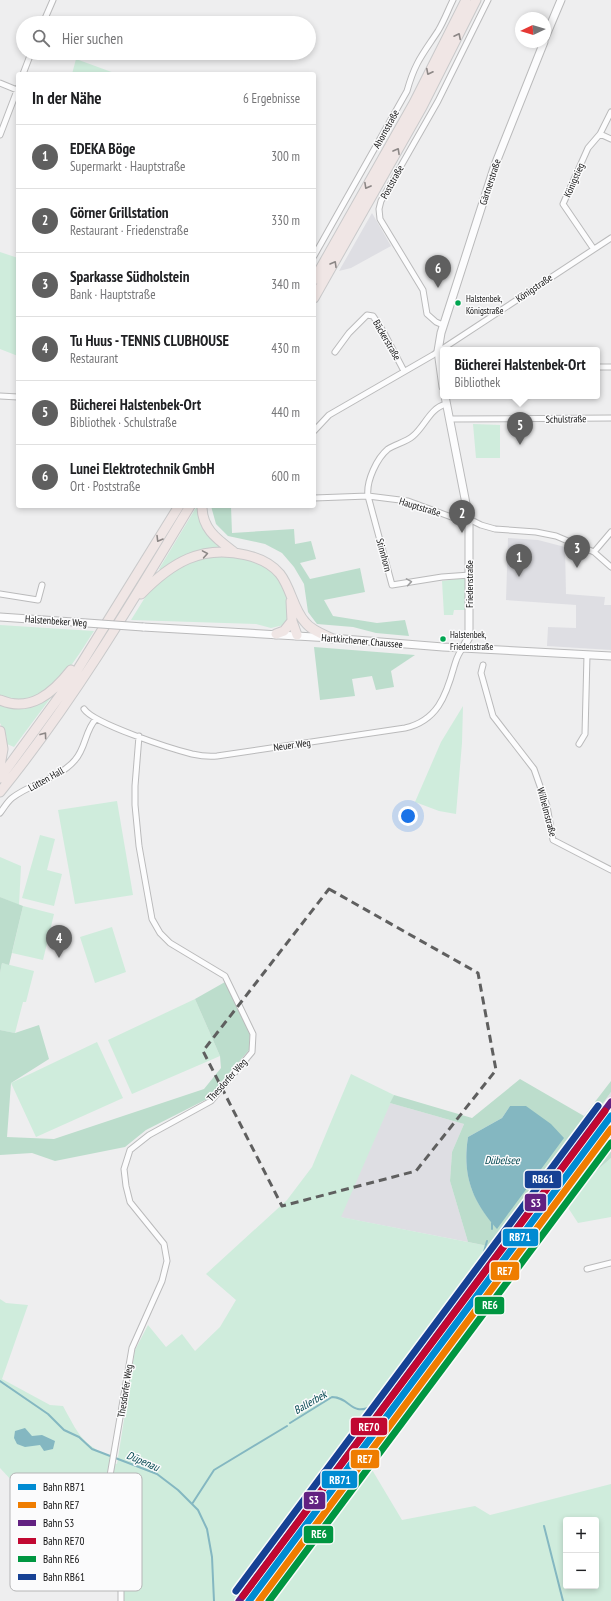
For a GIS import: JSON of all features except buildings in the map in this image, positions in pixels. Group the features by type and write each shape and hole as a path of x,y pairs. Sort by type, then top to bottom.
{"highway":[{"path":"316,276 414,102 466,0"},
{"path":"316,294 422,107 476,0"},
{"path":"0,778 40,725 96,642 178,508"},
{"path":"0,792 65,706 129,607 189,508"},
{"path":"202,508 209,532 216,540 234,552"},
{"path":"129,607 158,576 175,565 205,553 234,552 259,559 273,566 284,578 301,618 310,627 331,638"},
{"path":"291,594 292,621 297,636"},
{"path":"297,636 301,618"},
{"path":"276,634 284,631 292,621"},
{"path":"0,700 22,704 42,699 54,691 96,642"},
{"path":"0,731 4,749 0,766"}],"street":[{"path":"46,16 53,0"},
{"name":"Ahornstraße","path":"316,252 407,91 412,72 422,53 439,30 453,0"},
{"name":"Poststraße","path":"443,325 436,322 427,314 422,290 380,219 379,209 381,201 438,101 488,0"},
{"path":"551,24 561,0"},
{"name":"Gärtnerstraße","path":"443,325 495,165 542,48"},
{"path":"24,72 28,60"},
{"path":"0,83 16,88"},
{"path":"0,135 16,94"},
{"path":"611,112 600,134 611,139"},
{"name":"Königstieg","path":"593,248 581,226 563,204 588,148 600,134"},
{"name":"Königstraße","path":"444,347 593,248 611,238"},
{"name":"Bäckerstraße","path":"336,352 359,322 367,315 373,316 384,331 404,371"},
{"path":"440,365 438,351 443,325"},
{"name":"Bäckerstraße","path":"316,429 329,415 438,351"},
{"path":"600,367 611,367"},
{"path":"0,396 16,397"},
{"path":"445,399 468,519"},
{"path":"368,496 367,487 370,475 387,450 413,437 436,409 446,404"},
{"name":"Schulstraße","path":"450,420 611,418"},
{"name":"Hauptstraße","path":"316,498 368,496 408,501 454,518 468,519 480,525 495,529 556,536 594,552 611,567"},
{"name":"Stinnhorn","path":"368,496 392,585 442,577 470,575"},
{"name":"Friedenstraße","path":"463,648 469,637 470,575 468,519"},
{"path":"594,552 611,532"},
{"path":"0,594 14,598 38,600 42,585"},
{"name":"Halstenbeker Weg","path":"0,617 113,625"},
{"name":"Hartkirchener Chaussee","path":"113,625 276,634 463,648 611,656"},
{"name":"Neuer Weg","path":"84,709 87,714 96,719 139,736 192,754 212,756 412,727 427,719 442,702 456,656 463,648"},
{"path":"579,744 585,734 588,655"},
{"name":"Wilhelmstraße","path":"483,665 481,673 493,716 534,769 548,806 553,840 611,870"},
{"name":"Lütten Hall","path":"0,813 11,799 32,786 50,778 76,759 91,725 96,719"},
{"name":"Thesdorfer Weg","path":"110,1473 113,1461 132,1348 162,1281 167,1261 164,1244 130,1202 124,1169 130,1150 149,1135 211,1101 252,1052 253,1034 226,976 170,943 160,933 152,918 139,846 135,805 135,779 139,736"},
{"path":"587,1269 611,1263"}],"highlighted area":[{"path":"329,889 478,973 496,1070 416,1171 282,1206 203,1051"}],"shaded area":[{"path":"372,213 391,246 351,268 339,271"},
{"path":"508,538 538,540 565,547 566,594 605,597 604,605 611,605 611,650 547,646 548,627 576,628 576,605 506,600"},
{"path":"611,1092 611,1134 506,1280 262,1601 236,1601 498,1248"},
{"path":"390,1103 464,1124 452,1152 450,1181 468,1242 340,1217"}],"green space":[{"path":"76,60 79,60 112,72 73,72"},
{"path":"0,252 16,257 16,355 0,349"},
{"path":"473,424 500,425 500,458 476,458"},
{"path":"196,508 198,508 223,548 161,571 159,569"},
{"path":"212,508 231,508 232,533 294,529 295,544 311,541 316,559 300,563 310,579 360,568 365,592 324,600 333,616 377,623 405,620 409,636 376,633 353,627 317,624 308,612 304,584 294,567 282,553 265,544 228,536 216,524"},
{"path":"205,556 231,557 256,562 276,575 283,586 287,599 288,616 284,625 271,628 256,624 131,620 149,591 176,567"},
{"path":"465,578 465,610 454,610 453,615 444,615 442,581"},
{"path":"0,625 94,631 73,663 56,683 36,697 21,701 0,697"},
{"path":"314,647 415,655 391,671 394,687 376,690 372,676 352,679 355,696 320,700"},
{"path":"52,696 14,747 7,744 6,735 0,723 0,703"},
{"path":"463,706 462,743 456,814 439,811 415,802 441,742"},
{"path":"117,801 133,895 75,904 58,810"},
{"path":"40,835 55,839 47,870 62,874 54,906 22,898"},
{"path":"0,857 21,866 19,905 0,897"},
{"path":"0,897 23,906 9,965 2,963 0,973"},
{"path":"23,906 54,914 43,960 12,953"},
{"path":"112,927 126,972 95,983 80,937"},
{"path":"2,963 34,971 26,1002 23,1002 15,1033 0,1030 0,973"},
{"path":"225,982 250,1034 249,1050 207,1099 146,1130 125,1147 55,1161 32,1153 0,1155 0,1030 15,1033 39,1025 49,1059 11,1083 7,1137 54,1139 204,1089 221,1068 220,1056 195,999"},
{"path":"195,999 220,1056 132,1094 108,1040"},
{"path":"97,1042 123,1098 36,1137 11,1083"},
{"path":"351,1074 394,1095 341,1217 498,1248 236,1601 123,1601 122,1591 142,1591 142,1473 10,1473 10,1479 0,1468 0,1299 6,1303 28,1305 2,1379 50,1405 63,1406 81,1437 93,1447 111,1457 110,1462 117,1464 135,1350 148,1325 166,1347 182,1334 195,1351 220,1327 236,1300 206,1274 287,1200 312,1167"},
{"path":"520,1079 584,1116 611,1081 611,1092 498,1248 468,1242 450,1181 452,1152 464,1124 390,1103 394,1095 472,1118","holes":["510,1106 497,1228 488,1218 475,1197 468,1175 466,1150 468,1137 502,1118"]},
{"path":"611,1134 611,1158 579,1186 568,1199 563,1200"},
{"path":"611,1158 611,1217 578,1223 563,1200 568,1199 579,1186"},
{"path":"368,1463 402,1520 475,1506 490,1515 611,1484 611,1601 262,1601"}],"water":[{"name":"Dübelsee","path":"510,1106 526,1106 551,1124 564,1138 497,1229 488,1219 475,1198 468,1175 466,1151 468,1137 502,1118"},
{"path":"25,1428 32,1436 42,1435 55,1441 53,1449 44,1451 40,1445 25,1447 17,1444 14,1438 15,1431"}],"waterway":[{"name":"Ballerbek","path":"492,1223 492,1229"},
{"name":"Ballerbek","path":"290,1423 332,1397 343,1400 359,1409 365,1409 372,1406 482,1259 487,1241"},
{"name":"Düpenau","path":"0,1381 48,1414 64,1430 79,1437 92,1449 157,1474 178,1490 198,1510 207,1529 212,1557 214,1601"},
{"name":"Ballerbek","path":"192,1504 214,1470 287,1426"},
{"path":"544,1526 563,1601"}],"rail line":[{"name":"S3","path":"239,1601 611,1102"},
{"name":"RB61","path":"236,1591 598,1106"},
{"name":"RE70","path":"243,1596 605,1111"},
{"name":"RB71","path":"249,1601 611,1116"},
{"name":"RE7","path":"259,1601 611,1129"},
{"name":"RE6","path":"269,1601 611,1143"}],"place":[{"name":"Lunei Elektrotechnik GmbH","path":"438,288"},
{"name":"Halstenbek, Königstraße","path":"458,303"},
{"name":"Bücherei Halstenbek-Ort","path":"520,445"},
{"name":"Görner Grillstation","path":"462,533"},
{"name":"Sparkasse Südholstein","path":"577,568"},
{"name":"EDEKA Böge","path":"519,577"},
{"name":"Halstenbek, Friedenstraße","path":"443,639"},
{"name":"Tu Huus - TENNIS CLUBHOUSE","path":"59,958"}]}
